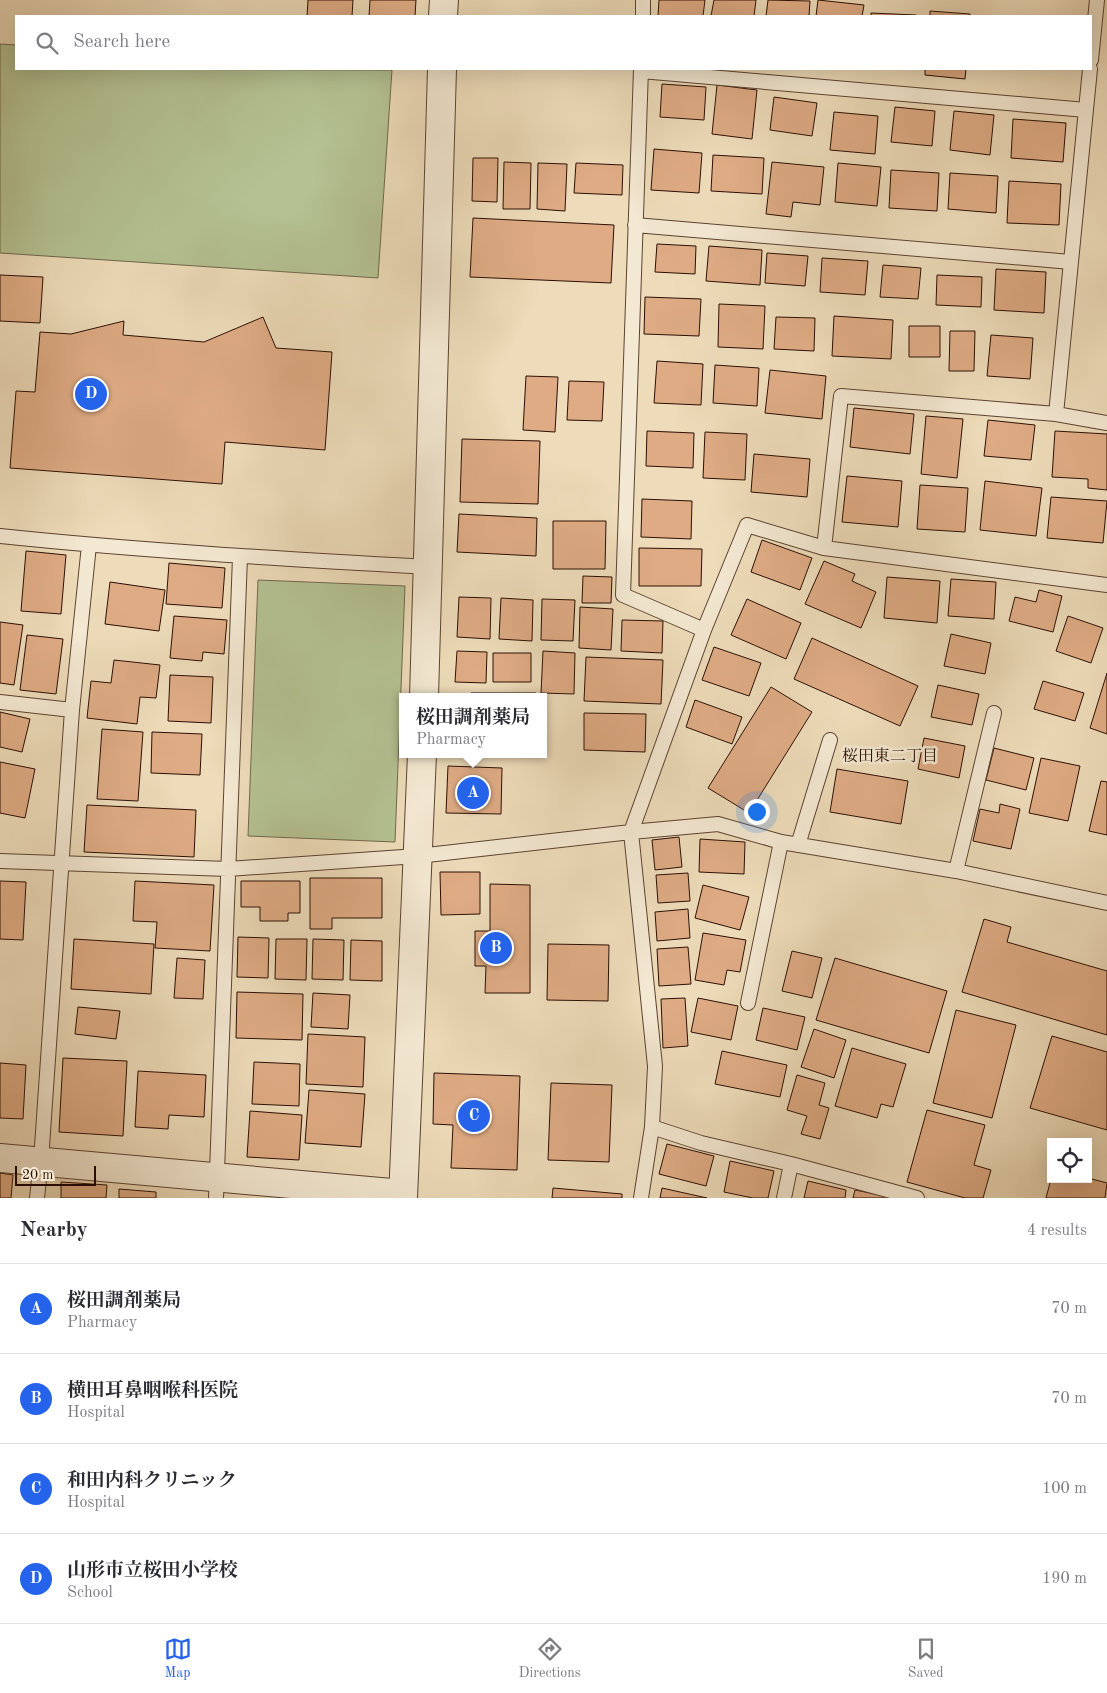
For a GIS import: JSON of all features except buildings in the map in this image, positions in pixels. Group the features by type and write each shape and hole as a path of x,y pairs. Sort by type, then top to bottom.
{"street":[{"path":"443,15 444,0"},
{"path":"424,693 442,70"},
{"path":"0,1158 41,1161 216,1187 403,1196 422,758"}],"lane":[{"path":"643,0 643,15"},
{"path":"1092,50 1097,0"},
{"path":"704,630 623,595 641,70 1086,110"},
{"path":"1056,414 1090,70"},
{"path":"635,225 1071,262"},
{"path":"824,548 842,396 1056,414 1107,424"},
{"path":"641,1198 652,1127 655,1066 631,832 704,630 747,525 824,548 1107,585"},
{"path":"0,536 240,557 429,568"},
{"path":"37,1198 72,710 89,545"},
{"path":"216,1187 240,557"},
{"path":"0,702 72,710"},
{"path":"956,871 994,713"},
{"path":"798,845 830,740"},
{"path":"0,861 228,869 418,856 718,824 781,842 956,871 1107,903"},
{"path":"748,1003 781,842"},
{"path":"652,1127 702,1143 791,1164 911,1197"},
{"path":"784,1198 791,1164"}],"green space":[{"path":"0,44 15,45 15,70 392,70 378,278 0,253"},
{"path":"258,580 405,586 401,693 399,693 395,842 248,836"}],"place":[{"name":"山形市立桜田小学校","path":"91,394"},
{"name":"桜田調剤薬局","path":"473,793"},
{"name":"横田耳鼻咽喉科医院","path":"496,948"},
{"name":"和田内科クリニック","path":"474,1116"}],"district":[{"name":"桜田東二丁目","path":"890,755"}]}
